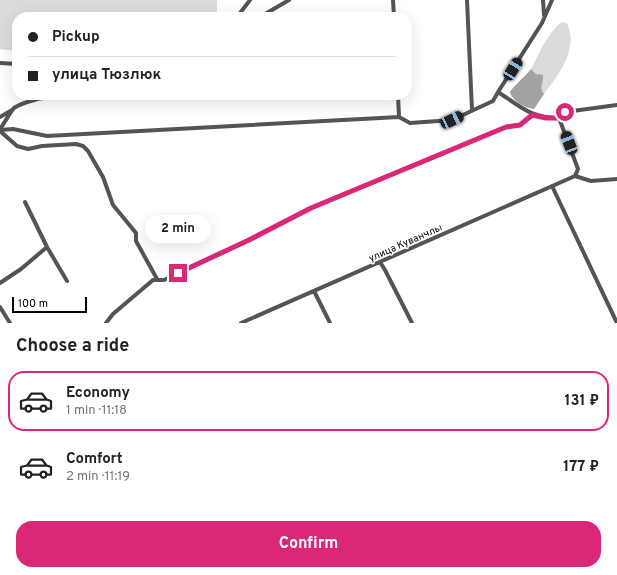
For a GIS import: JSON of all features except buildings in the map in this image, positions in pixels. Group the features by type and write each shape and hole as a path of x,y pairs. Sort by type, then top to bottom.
{"street":[{"path":"241,12 250,0"},
{"path":"269,12 289,0"},
{"path":"393,0 394,12"},
{"path":"467,0 472,110"},
{"path":"542,23 544,12 543,0"},
{"path":"0,130 13,129 47,136 399,117 410,122 452,120 493,101 542,23 552,0"},
{"path":"0,63 12,64"},
{"path":"498,92 532,115 546,118 559,118 565,112 617,105"},
{"path":"0,117 34,100"},
{"path":"398,100 399,117"},
{"path":"0,130 14,109"},
{"path":"106,323 113,314 154,280 164,280 249,240 311,208 506,127 520,125 532,115"},
{"path":"559,118 578,169 575,176 590,181 617,179"},
{"path":"0,130 17,146 28,149 42,146 76,144 83,146 88,151 103,177 113,205 136,234 136,241 157,279"},
{"name":"улица Куванчлы","path":"243,323 575,176"},
{"path":"552,186 617,323"},
{"path":"25,202 47,247 67,281"},
{"path":"0,283 21,269 47,247"},
{"path":"380,262 412,323"},
{"path":"314,291 330,323"},
{"path":"0,307 10,323"}],"shaded area":[{"path":"0,0 217,0 217,12 12,12 12,50 0,49"},
{"path":"562,22 567,23 570,33 571,42 569,52 561,70 544,94 537,76 531,69 540,50 552,32"},
{"path":"531,69 536,74 543,75 541,89 544,94 534,109 519,104 510,92"}],"route":[{"path":"178,273 249,240 311,208 506,127 520,125 532,115 546,118 559,118 565,112"}]}
